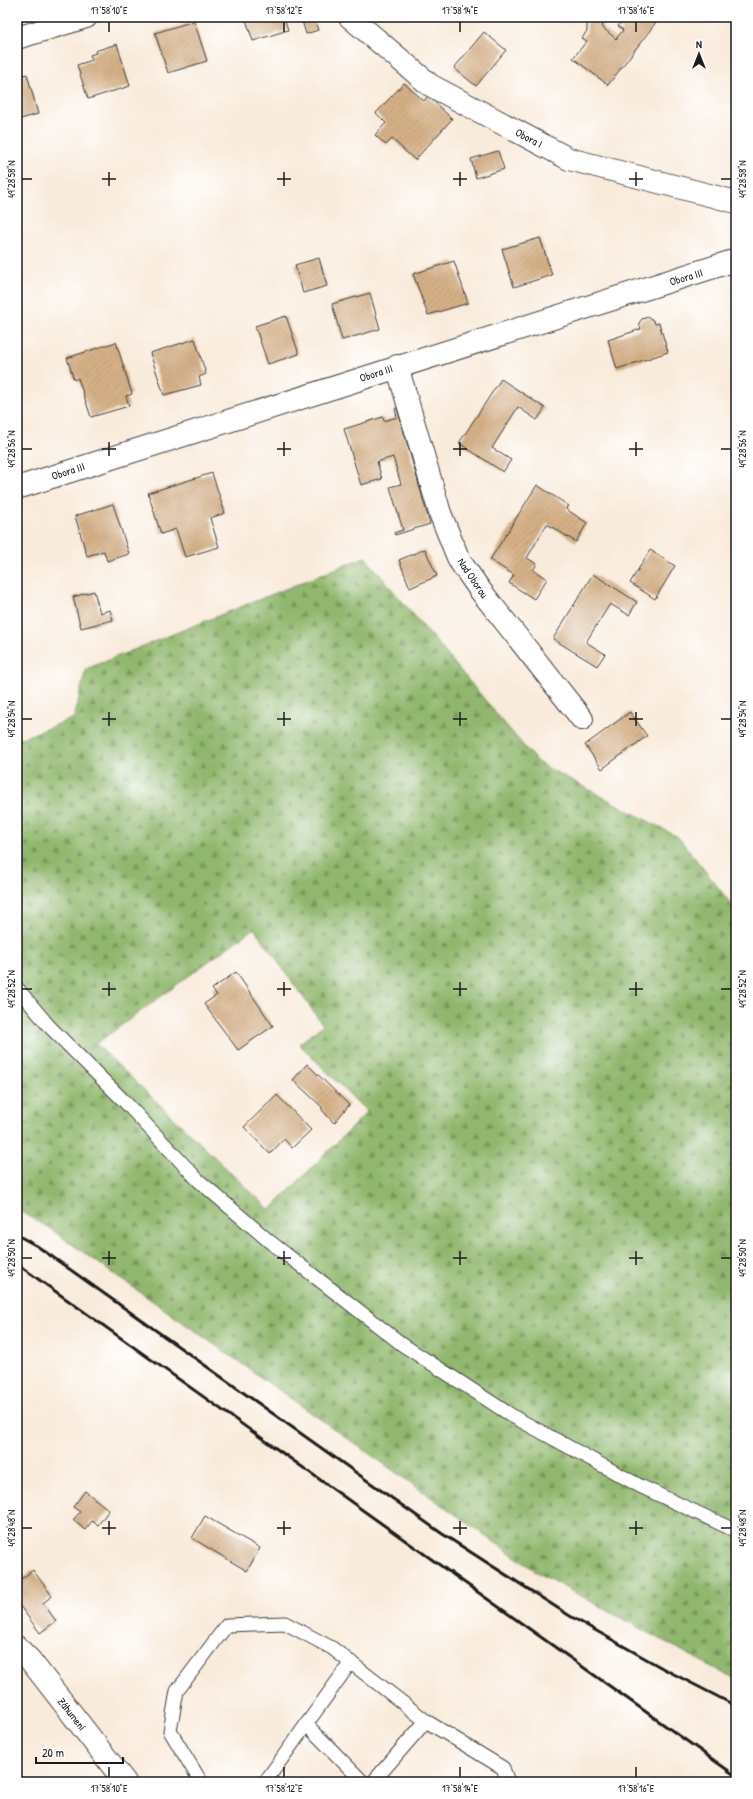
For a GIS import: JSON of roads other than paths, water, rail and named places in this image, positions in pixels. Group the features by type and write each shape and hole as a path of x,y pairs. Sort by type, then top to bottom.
{"street":[{"path":"17,38 86,17"},
{"name":"Obora I","path":"350,17 430,85 569,159 736,202"},
{"name":"Obora III","path":"17,488 397,366 736,260"},
{"name":"Nad Oborou","path":"397,366 440,513 459,560 480,590 582,719"},
{"name":"Záhumení","path":"17,1647 30,1660 125,1782"}],"lane":[{"path":"17,988 48,1026 125,1102 198,1180 269,1242 403,1345 514,1417 640,1486 736,1531"},
{"path":"201,1782 170,1731 177,1691 227,1625 285,1623 332,1648 426,1721 502,1768 508,1782"},
{"path":"265,1782 351,1662"},
{"path":"373,1782 426,1721"},
{"path":"306,1724 363,1782"}],"railway":[{"path":"17,1235 37,1246 441,1533 570,1616 664,1669 736,1706"},
{"path":"17,1264 736,1776"}]}
